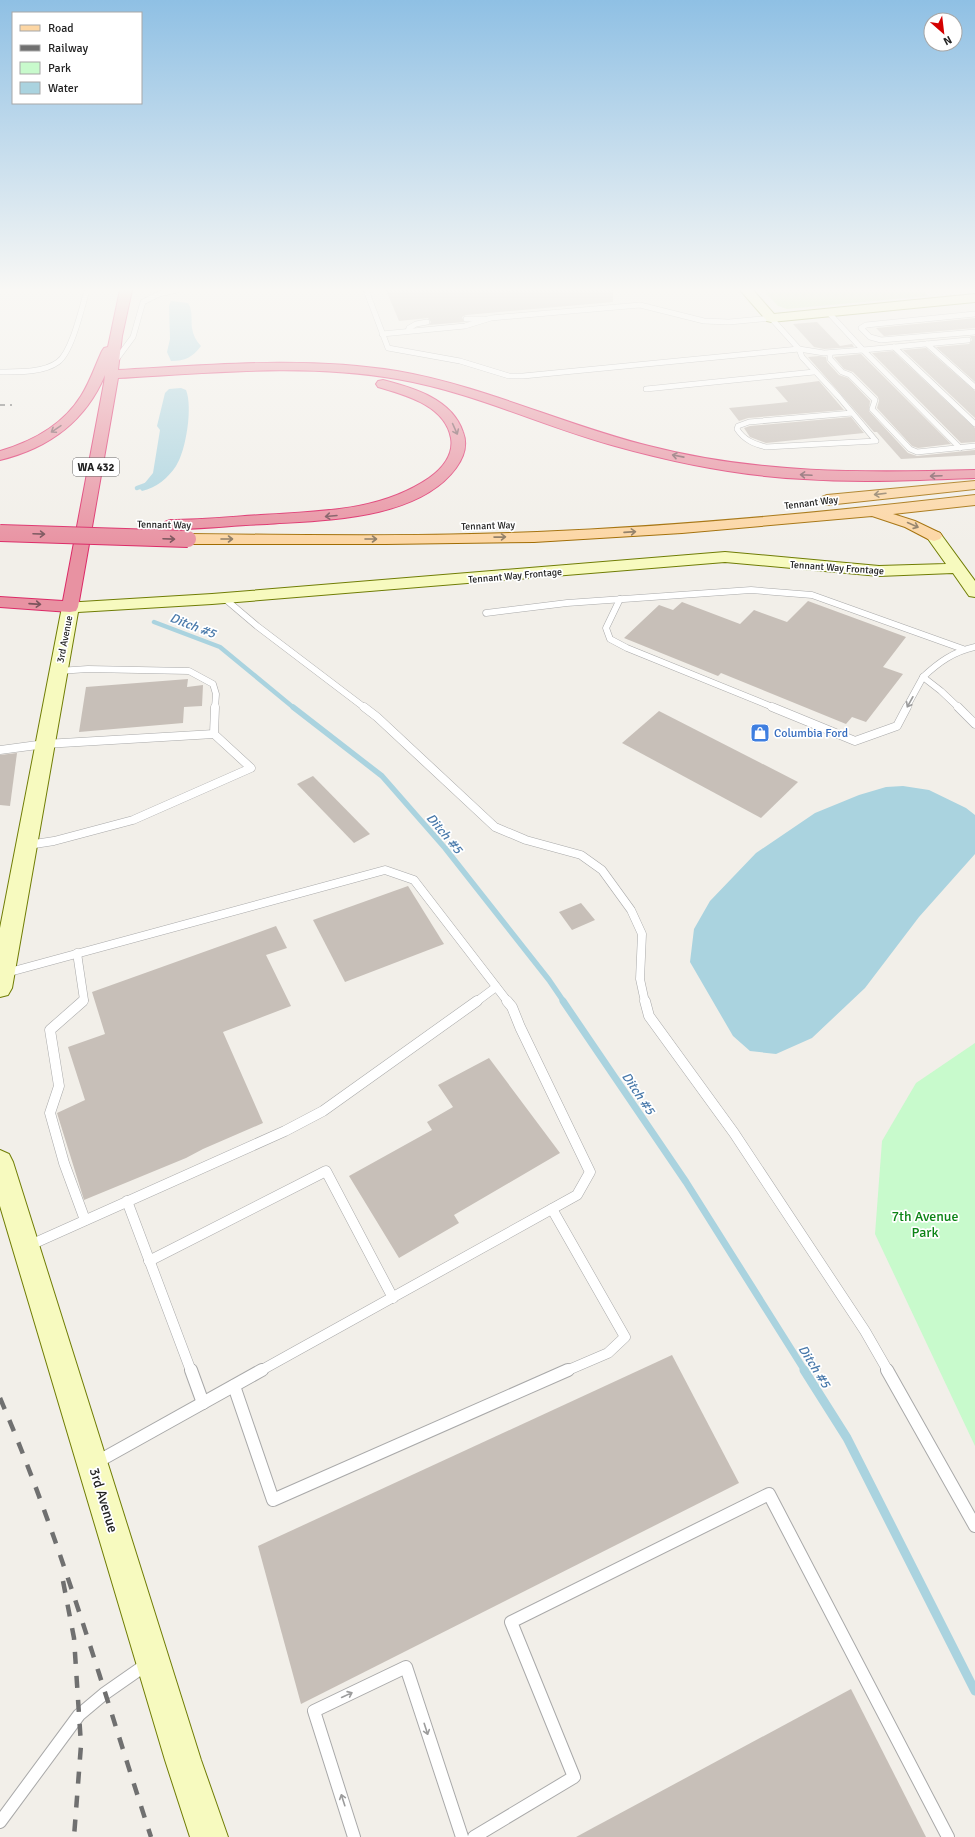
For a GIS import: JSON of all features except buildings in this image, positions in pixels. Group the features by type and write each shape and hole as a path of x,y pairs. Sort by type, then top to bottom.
{"highway":[{"path":"0,456 34,444 59,428 76,414 87,398 97,376"},
{"name":"3rd Avenue","path":"70,607 111,376"},
{"path":"192,376 216,376"},
{"path":"199,525 342,515 388,504 420,490 446,472 458,452 457,432 443,412 432,402 383,384 328,376"},
{"path":"397,376 440,383 597,436 650,451 746,468 800,475 853,477 975,474"},
{"name":"Tennant Way","path":"70,520 199,525"},
{"name":"Tennant Way","path":"0,533 188,539"},
{"path":"0,602 70,607"}],"main road":[{"name":"Tennant Way","path":"813,502 975,485"},
{"name":"Tennant Way","path":"188,539 408,539 582,535 704,527 975,500"},
{"path":"934,536 932,522 936,514 950,503"},
{"name":"Tennant Way","path":"713,512 782,506"},
{"path":"863,512 887,516 910,524 934,536 975,592"},
{"name":"Tennant Way","path":"199,525 319,529 551,523 628,518"},
{"name":"Tennant Way Frontage","path":"70,607 224,598 725,557 764,560 807,566 881,571 958,568"},
{"name":"3rd Avenue","path":"1,981 70,607"},
{"name":"3rd Avenue","path":"0,1162 209,1837"}],"lane":[{"path":"508,376 526,376"},
{"path":"646,388 688,386 780,376"},
{"path":"818,376 852,413 876,441 766,447 746,440 737,429 738,426 749,422 852,413"},
{"path":"851,376 875,400 872,409 910,449 917,452 975,446"},
{"path":"888,376 960,448"},
{"path":"924,376 975,424"},
{"path":"962,376 975,387"},
{"path":"486,613 567,603 751,590 812,595 963,649"},
{"path":"224,598 257,626 376,717 495,827 526,840 581,855 602,870 631,910 642,934 640,979 650,1016 734,1133 865,1332 975,1526"},
{"path":"620,599 606,628 610,639 627,648 855,741 896,726 924,677 940,661 963,649 975,647"},
{"path":"58,672 88,669 188,671 213,684 216,694 214,734"},
{"path":"924,677 941,691 975,724"},
{"path":"0,750 44,744 214,734 251,768 133,820 54,841 26,846"},
{"path":"1,981 77,953 385,870 414,880 512,1008 590,1172 577,1195 93,1464"},
{"path":"77,953 84,1000 50,1030 59,1086 50,1113 64,1163 85,1220"},
{"path":"26,1247 285,1131 323,1111 496,987"},
{"path":"149,1261 326,1171 393,1298"},
{"path":"127,1201 203,1403"},
{"path":"234,1386 273,1500 608,1353 625,1337 552,1209"},
{"path":"474,1837 574,1777 511,1622 769,1494 948,1837"},
{"path":"0,1822 79,1715 104,1694 153,1660"},
{"path":"354,1837 314,1711 406,1667 462,1837"}],"green space":[{"name":"7th Avenue Park","path":"975,1043 975,1446 875,1234 882,1141 916,1083"}],"water":[{"path":"181,388 186,390 189,418 180,459 173,470 157,485 142,491 140,489 153,473 160,430 157,426 165,393 169,389"},
{"path":"903,786 929,790 966,808 975,815 975,854 919,917 865,988 812,1038 776,1054 750,1051 733,1036 690,962 694,929 710,901 756,853 815,813 859,795 886,787"}],"waterway":[{"path":"137,488 148,484"},
{"name":"Ditch #5","path":"154,622 220,647 294,708"},
{"name":"Ditch #5","path":"293,707 382,776 445,848 549,980 564,1002"},
{"name":"Ditch #5","path":"563,1001 686,1182 805,1371"},
{"name":"Ditch #5","path":"804,1370 847,1438 975,1691"}],"railway":[{"path":"0,405 12,405"},
{"path":"0,1398 43,1506 62,1561 151,1837"},
{"path":"63,1581 74,1638 81,1745 74,1837"}],"place":[{"name":"Columbia Ford","path":"760,733"}]}
